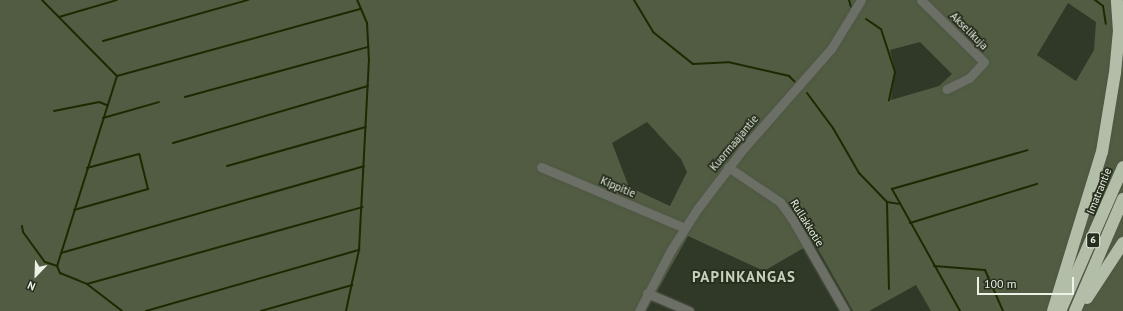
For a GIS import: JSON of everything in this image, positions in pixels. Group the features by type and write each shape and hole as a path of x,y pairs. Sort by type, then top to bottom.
{"highway":[{"path":"1053,311 1102,152 1115,73 1119,31 1117,0"},
{"name":"Imatrantie","path":"1060,311 1123,167"},
{"name":"6","path":"1075,311 1123,199"},
{"path":"1079,311 1123,243"}],"street":[{"name":"Kuormaajantie","path":"639,311 647,293 685,228 728,167 831,49 861,0"},
{"name":"Akselikuja","path":"921,0 984,62 969,78 946,89"},
{"name":"Kippitie","path":"541,167 685,228"},
{"name":"Rullakkotie","path":"728,167 780,202 788,212 845,311"},
{"path":"647,293 689,311"}],"green space":[{"path":"0,0 1123,0 1123,311 931,311 916,285 869,311 853,311 814,242 764,271 688,236 646,311 0,311","holes":["1068,3 1096,22 1094,50 1076,81 1037,55","920,42 952,74 939,86 891,100 895,70 890,50","647,122 681,159 687,172 670,206 629,187 612,143"]}],"waterway":[{"path":"42,0 117,76"},
{"path":"59,17 117,0"},
{"path":"103,41 248,0"},
{"path":"346,311 359,250 369,61 367,23 357,0"},
{"path":"634,0 653,32 693,64 728,62 789,76 795,82"},
{"path":"849,0 851,7"},
{"path":"1095,0 1103,6 1106,24"},
{"path":"117,76 361,9"},
{"path":"866,19 881,29 895,72 889,100"},
{"path":"185,97 368,47"},
{"path":"117,76 57,266 60,273 87,284 122,311"},
{"path":"173,143 368,86"},
{"path":"807,93 833,128 859,173 887,202 899,204"},
{"path":"54,111 99,102 107,105"},
{"path":"103,118 159,102"},
{"path":"227,166 366,127"},
{"path":"960,311 892,189 1028,150"},
{"path":"74,210 148,189 139,154 87,168"},
{"path":"61,253 364,166"},
{"path":"910,223 1037,184"},
{"path":"887,202 889,289"},
{"path":"87,284 362,207"},
{"path":"22,226 23,232 45,262 57,266"},
{"path":"146,311 359,250"},
{"path":"934,266 985,270 1003,311"},
{"path":"261,311 352,285"}],"district":[{"name":"PAPINKANGAS","path":"744,277"}]}
